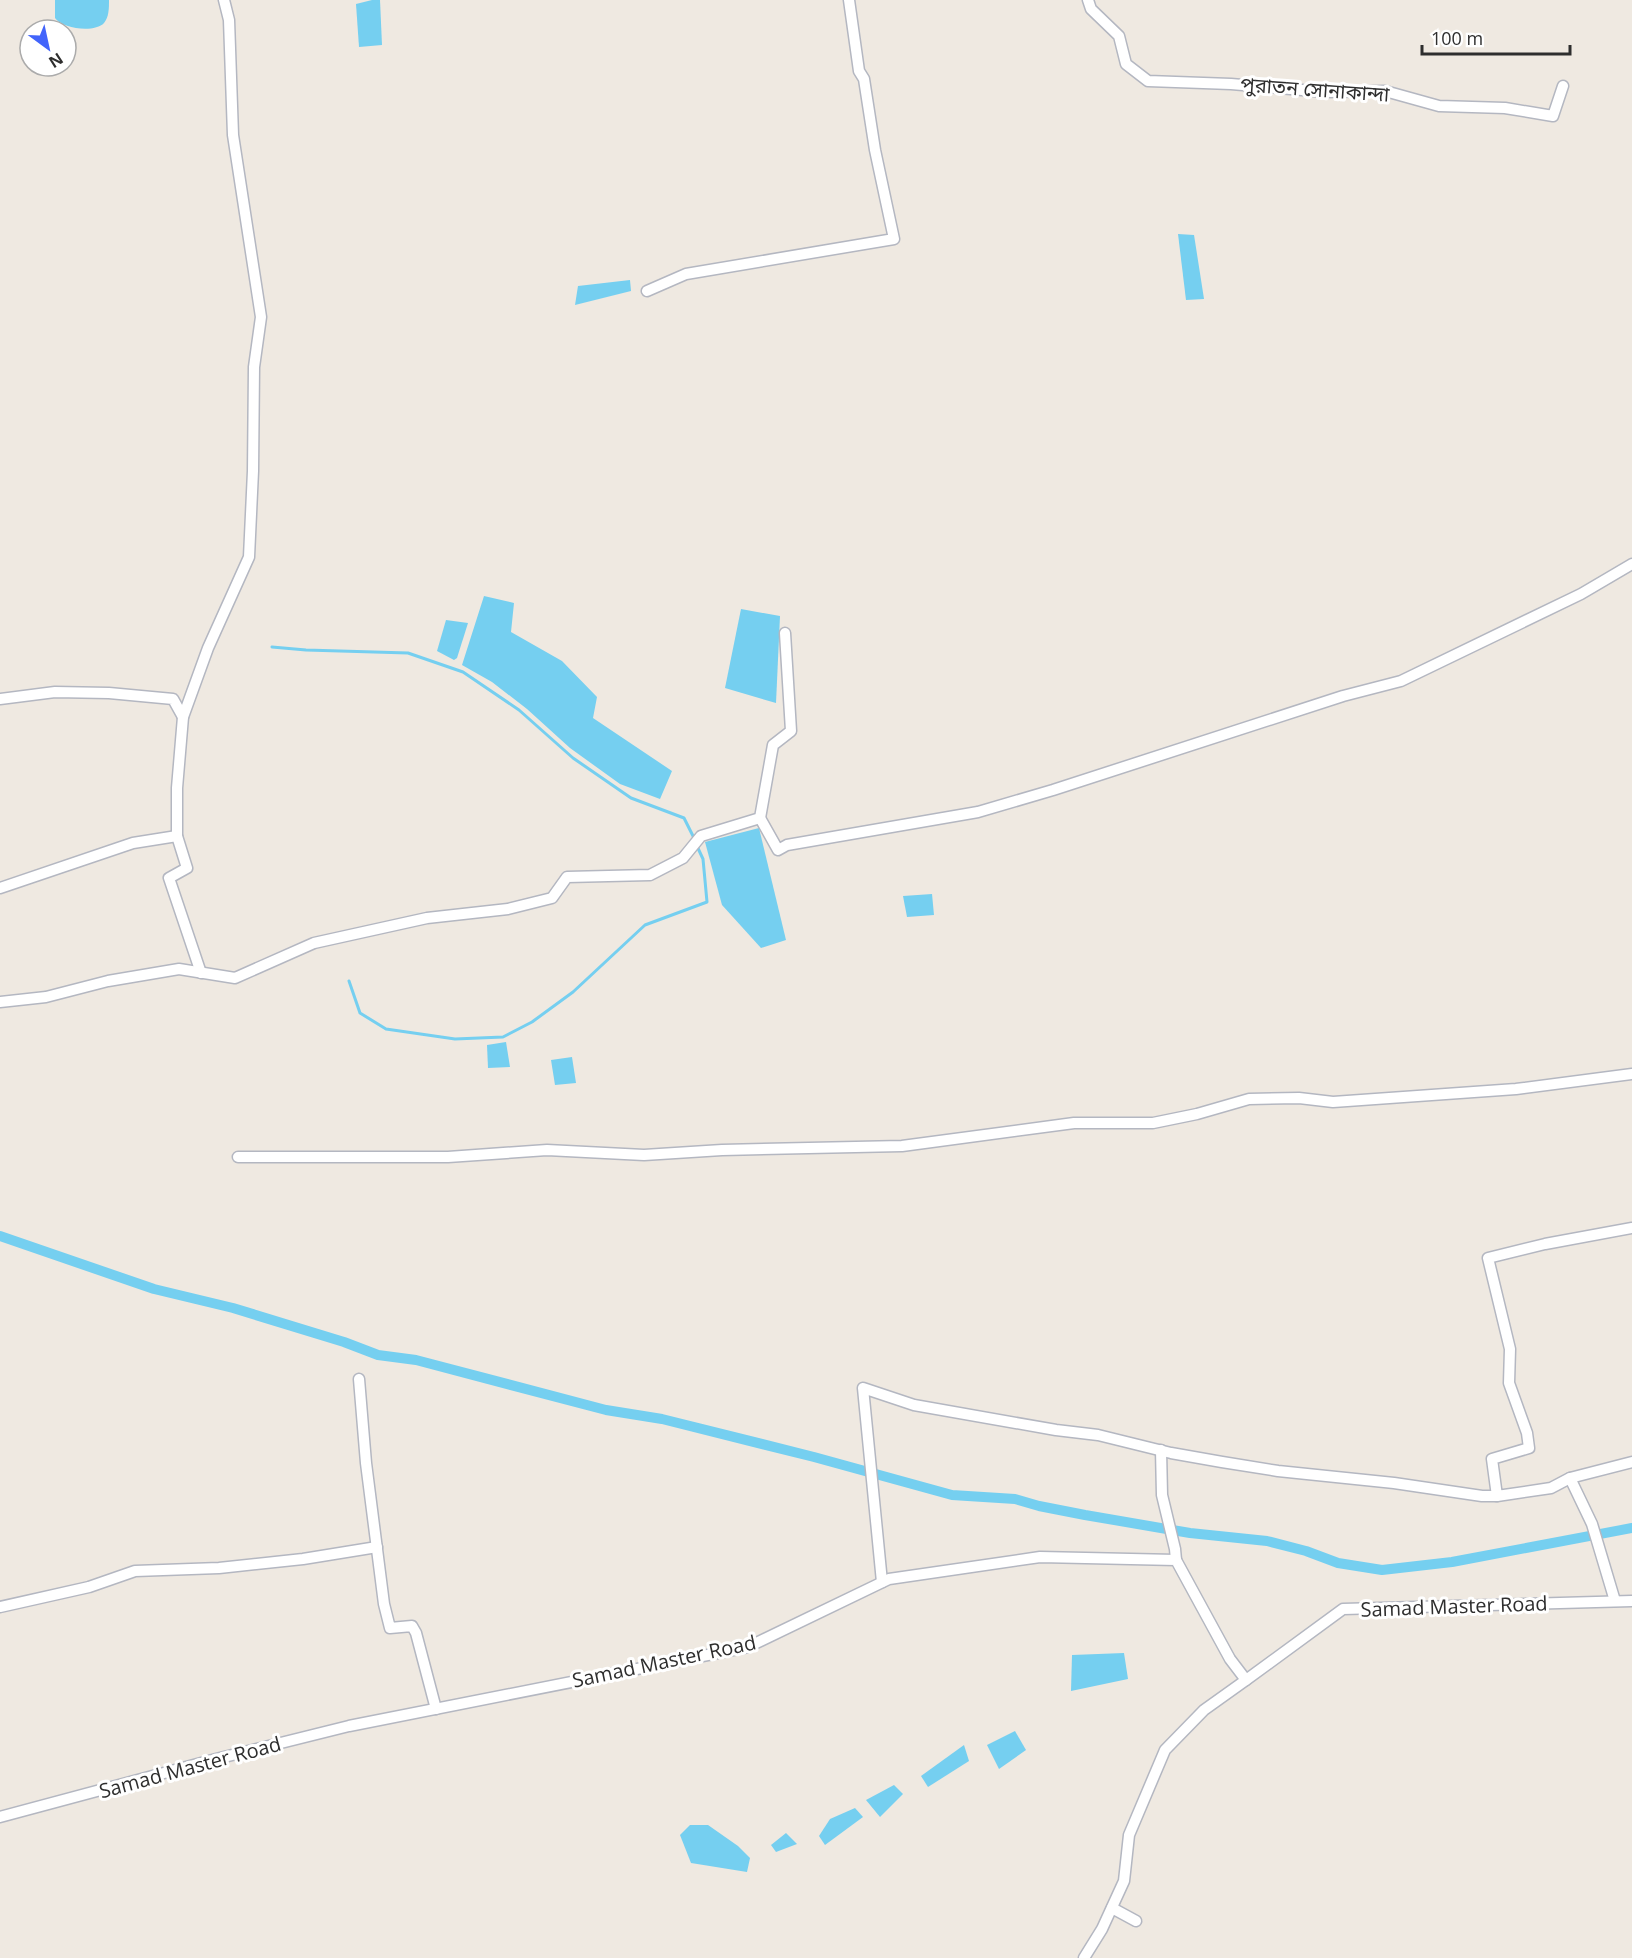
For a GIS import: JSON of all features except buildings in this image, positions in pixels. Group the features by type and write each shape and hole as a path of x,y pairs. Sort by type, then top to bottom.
{"street":[{"path":"201,973 169,878 187,868 177,836 177,788 183,717 208,648 249,557 254,367 261,317 233,135 229,20 224,0"},
{"path":"648,291 686,274 894,239 875,150 864,79 859,71 849,0"},
{"name":"পুরাতন সোনাকান্দা","path":"1088,0 1090,9 1119,36 1126,64 1148,81 1231,84 1325,92 1385,91 1439,106 1505,108 1553,116 1563,86"},
{"path":"785,633 791,730 773,745 760,818 778,850 787,845 978,812 1343,696 1401,681 1581,594 1632,564"},
{"path":"0,699 55,692 109,693 173,699 183,717"},
{"path":"0,1002 46,997 108,981 179,969 235,978 314,944 427,918 508,909 552,898 567,877 650,875 683,858 701,836 760,818"},
{"path":"0,888 133,843 177,836"},
{"path":"238,1157 448,1157 547,1150 644,1155 722,1150 902,1146 1074,1123 1153,1123 1197,1114 1249,1099 1299,1098 1333,1102 1516,1089 1632,1074"},
{"path":"1497,1496 1492,1459 1529,1448 1527,1433 1509,1383 1510,1349 1488,1258 1545,1244 1632,1228"},
{"path":"358,1379 384,1604 390,1628 412,1626 416,1633 436,1709"},
{"path":"882,1582 863,1388 914,1405 1056,1430 1098,1435 1161,1450 1278,1471 1394,1483 1482,1496 1551,1488 1570,1478 1632,1462"},
{"path":"1161,1450 1162,1495 1176,1555 1230,1659 1246,1680"},
{"path":"1570,1478 1592,1524 1615,1602"},
{"path":"0,1606 89,1587 135,1571 219,1568 303,1559 377,1547"},
{"name":"Samad Master Road","path":"0,1817 349,1726 748,1647 889,1579 1040,1557 1176,1555"},
{"name":"Samad Master Road","path":"1084,1958 1102,1929 1124,1881 1129,1835 1165,1750 1204,1710 1343,1609 1632,1601"},
{"path":"1112,1908 1136,1921"}],"water":[{"path":"55,0 109,0 107,18 104,23 94,28 78,28 78,18 55,18"},
{"path":"380,0 382,45 359,47 356,4"},
{"path":"1178,234 1194,235 1204,299 1186,300"},
{"path":"630,280 631,291 575,305 578,286"},
{"path":"484,596 514,603 511,632 562,661 597,697 593,718 672,771 660,799 620,784 570,748 527,709 492,682 462,665"},
{"path":"741,609 780,616 776,703 725,688"},
{"path":"446,620 468,623 457,658 454,660 437,651"},
{"path":"759,828 786,940 761,948 722,905 705,842"},
{"path":"932,894 934,915 907,917 903,896"},
{"path":"506,1042 510,1067 488,1068 487,1045"},
{"path":"572,1057 576,1083 555,1085 551,1060"},
{"path":"1124,1653 1128,1679 1071,1691 1072,1655"},
{"path":"1015,1731 1026,1750 999,1769 987,1745"},
{"path":"964,1745 969,1761 928,1787 921,1776"},
{"path":"894,1785 903,1794 880,1817 866,1800"},
{"path":"855,1808 863,1817 825,1845 819,1836 830,1819"},
{"path":"690,1825 708,1825 738,1846 750,1858 747,1872 691,1863 680,1835"},
{"path":"786,1833 797,1844 776,1852 771,1845"}],"waterway":[{"path":"272,647 408,653 463,672 519,710 573,758 631,798 684,818 694,838"},
{"path":"349,981 360,1013 386,1029 455,1039 503,1037 532,1022 573,992 645,925 707,902 703,859 696,844"},
{"path":"0,1236 154,1289 233,1308 344,1342 378,1355 416,1360 606,1410 662,1419 952,1495 1015,1499 1085,1515 1190,1533 1267,1541 1306,1551 1338,1563 1382,1570 1452,1562 1632,1528"}]}
